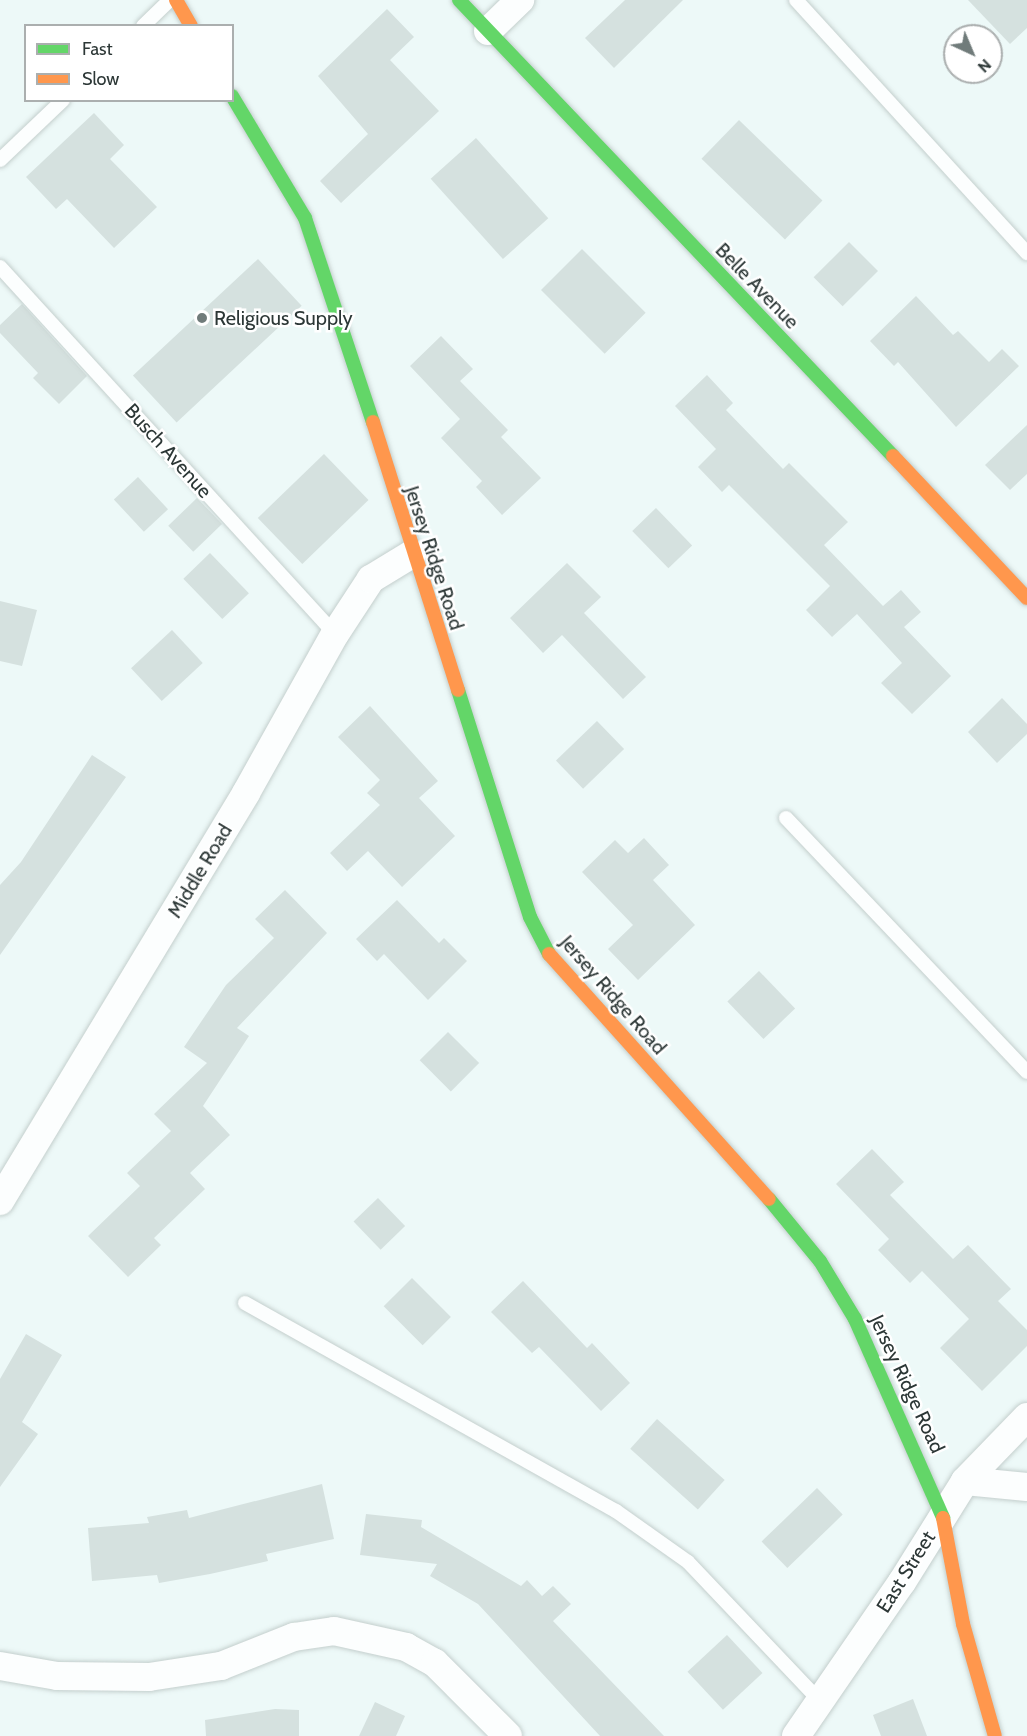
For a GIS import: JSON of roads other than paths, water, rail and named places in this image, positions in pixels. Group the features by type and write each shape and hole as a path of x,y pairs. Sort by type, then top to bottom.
{"street":[{"path":"176,0 190,24"},
{"name":"Belle Avenue","path":"459,0 1027,598"},
{"path":"488,31 520,0"},
{"name":"Jersey Ridge Road","path":"234,99 305,218 321,256 412,554 530,917 544,947 820,1261 855,1319 942,1512 963,1624 995,1736"},
{"name":"Middle Road","path":"0,1201 246,793 335,634 371,579 412,554"},
{"name":"East Street","path":"796,1736 902,1582 942,1512 964,1481 1027,1417"},
{"path":"964,1481 1027,1487"},
{"path":"0,1666 57,1676 149,1677 221,1666 294,1637 334,1631 406,1647 435,1663 508,1736"}],"lane":[{"path":"145,24 170,0"},
{"path":"796,0 1027,253"},
{"path":"0,160 61,102"},
{"name":"Busch Avenue","path":"0,267 335,634"},
{"path":"786,818 1027,1072"},
{"path":"245,1303 616,1511 688,1562 821,1701"}],"place":[{"name":"Religious Supply","path":"202,318"}]}
